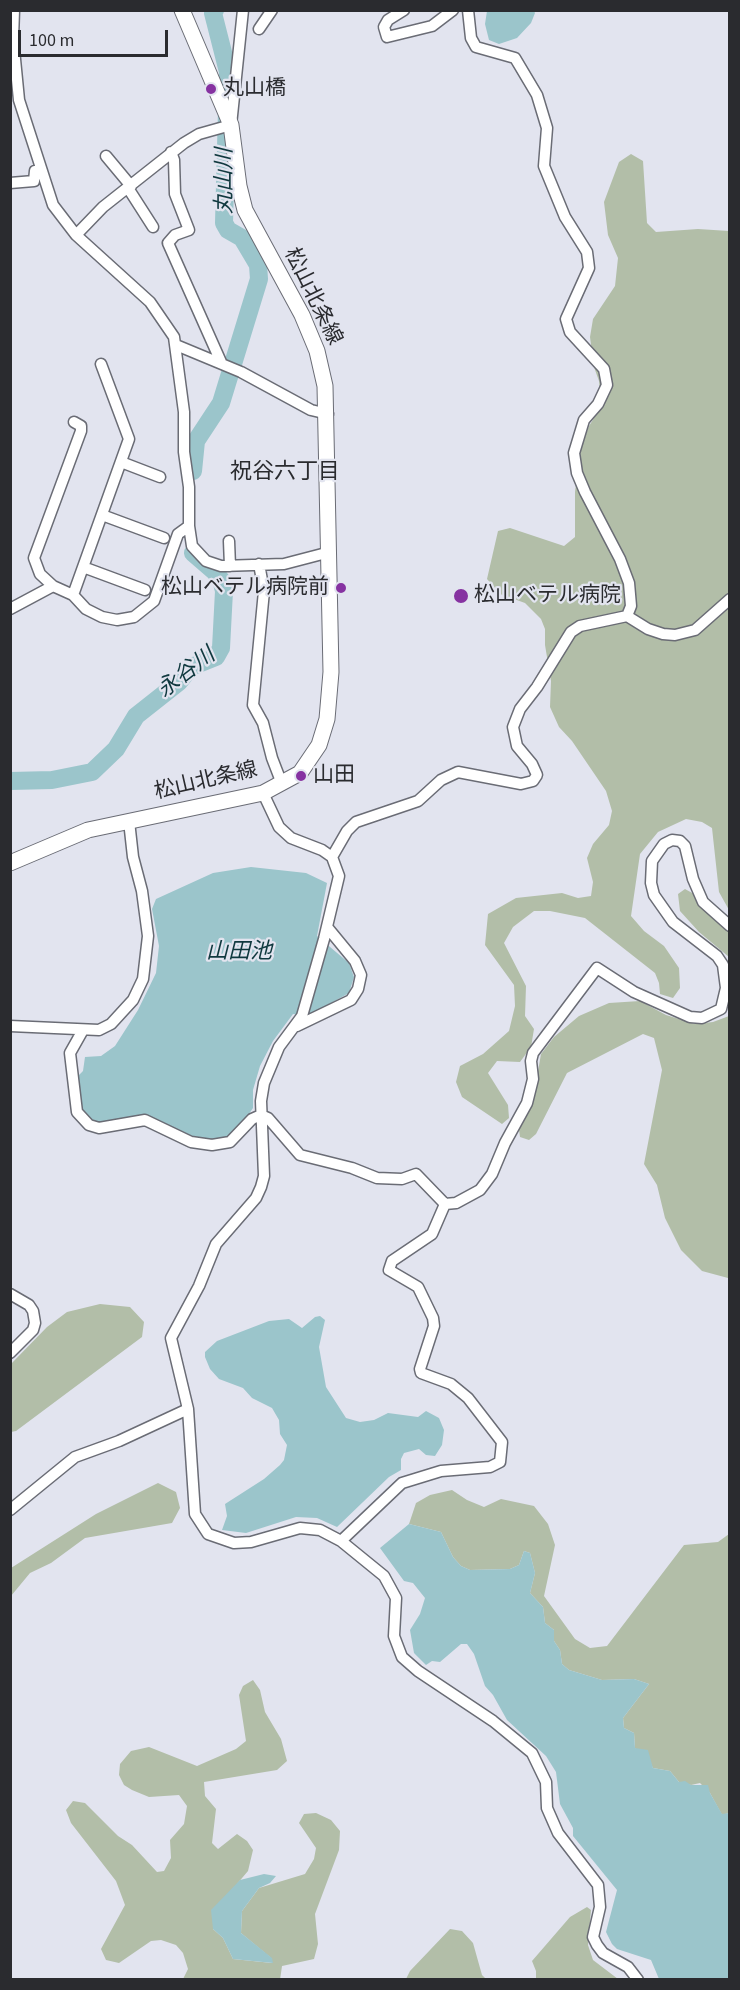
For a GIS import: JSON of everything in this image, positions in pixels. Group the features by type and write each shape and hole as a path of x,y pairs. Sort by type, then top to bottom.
{"main road":[{"name":"松山北条線","path":"10,863 88,830 263,793 300,773 319,745 327,718 331,672 328,414 325,386 317,351 302,315 245,210 239,186 231,125 182,10"}],"street":[{"path":"14,10 12,39 19,100 53,205 76,235 150,302 169,328 176,345 184,412 184,452 189,487 189,526 192,546 198,554 214,564 230,566 298,562 330,552"},
{"path":"76,235 104,207 171,152 200,134 231,125 243,10"},
{"path":"259,29 272,10"},
{"path":"404,10 388,20 384,27 387,38 432,26 453,10"},
{"path":"468,10 471,38 476,47 515,58 537,95 547,128 544,166 566,217 587,252 589,268 566,319 570,332 604,369 607,385 598,404 584,420 574,453 577,473 585,492 620,559 629,583 631,606 627,616"},
{"path":"171,152 174,160 175,195 189,230 175,235 168,243 221,362"},
{"path":"105,156 129,187 153,227"},
{"path":"10,183 34,181 35,171 42,170"},
{"path":"176,345 221,362 311,410 328,414"},
{"path":"73,595 129,439 101,364"},
{"path":"74,422 81,426 81,431 34,562 40,574 52,586 73,595 93,613 110,619 126,619 142,613 154,601 178,534 189,526"},
{"path":"121,462 160,477"},
{"path":"102,515 164,538"},
{"path":"229,541 230,566"},
{"path":"259,564 264,591 253,705 263,723 272,758 282,784"},
{"path":"83,567 145,590"},
{"path":"10,609 52,586"},
{"path":"332,857 347,831 356,822 418,801 441,780 458,772 521,784 533,782 537,775 532,764 517,746 513,734 520,709 571,632 580,626 627,616 648,629 675,635 695,630 729,599"},
{"path":"263,793 279,827 291,838 322,850 332,857 339,876 324,939 299,1021 270,1064 264,1083 261,1115 264,1176 261,1187 256,1198 216,1244 199,1286 174,1327 171,1338 188,1409 194,1506 198,1521 208,1534 224,1541 242,1544 288,1530 311,1528 329,1533 378,1571 391,1586 397,1611 394,1636 402,1657 418,1671 484,1715 532,1754 546,1782 547,1808 558,1833 598,1886 600,1906 593,1936 597,1945 603,1953 628,1967 638,1980"},
{"path":"10,1026 99,1029 111,1024 133,1000 143,979 147,947 146,915 133,857 129,821"},
{"path":"445,1204 456,1203 480,1190 492,1174 505,1143 527,1103 533,1079 531,1061 533,1053 597,968 634,993 690,1017 702,1018 720,1008 726,988 723,965 717,956 673,922 654,895 651,883 652,861 663,844 672,840 680,841 685,846 700,896 712,912 729,926"},
{"path":"299,1021 351,1000 358,989 361,975 355,961 327,927"},
{"path":"83,1030 70,1053 77,1112 89,1125 99,1128 145,1120 191,1142 212,1145 230,1142 252,1119 261,1115 268,1118 300,1155 377,1178 402,1179 416,1174 445,1204"},
{"path":"341,1541 402,1483 441,1471 490,1467 500,1461 502,1442 468,1398 451,1384 421,1373 420,1369 434,1326 434,1318 418,1287 389,1270 392,1261 432,1234 445,1204"},
{"path":"10,1294 29,1305 33,1311 35,1323 33,1330 10,1353"},
{"path":"10,1510 75,1457 118,1441 188,1409"}],"green space":[{"path":"631,154 643,161 647,223 656,232 698,229 729,231 729,910 719,892 712,828 702,822 686,819 658,832 640,854 631,916 644,931 664,946 679,968 680,988 673,998 660,994 655,973 585,918 550,911 534,911 513,927 504,943 526,986 525,1016 534,1029 531,1047 520,1062 497,1061 488,1073 508,1105 509,1118 502,1124 462,1097 456,1082 460,1066 483,1054 509,1031 515,1006 514,985 485,945 488,914 516,898 562,893 578,898 591,896 593,882 587,858 593,844 609,825 612,811 606,791 572,741 559,727 550,707 551,681 545,645 545,629 541,619 525,603 500,594 487,579 498,531 510,528 564,546 575,537 575,492 580,451 589,426 601,407 599,381 594,367 590,337 593,319 615,286 618,258 608,235 604,202 619,162"},
{"path":"685,889 694,894 708,914 729,930 729,957 699,932 680,911 678,894"},
{"path":"640,1001 666,1015 695,1024 713,1022 729,1016 728,1278 702,1271 681,1250 665,1218 657,1185 644,1164 662,1070 654,1038 643,1034 567,1073 536,1134 529,1140 520,1137 519,1130 530,1108 535,1089 541,1054 554,1037 579,1016 609,1003"},
{"path":"100,1304 130,1307 144,1322 142,1337 16,1431 11,1432 11,1364 47,1327 67,1312"},
{"path":"158,1483 176,1492 180,1508 172,1523 85,1538 51,1563 30,1573 11,1596 11,1568 96,1514"},
{"path":"452,1490 484,1507 501,1499 534,1506 548,1524 555,1545 544,1596 575,1639 590,1648 607,1646 684,1545 718,1542 729,1534 729,1813 722,1815 710,1793 700,1783 691,1785 679,1782 670,1771 653,1768 648,1759 635,1748 634,1733 624,1728 623,1718 649,1684 634,1679 602,1680 569,1670 562,1664 560,1650 554,1641 554,1630 545,1623 543,1607 530,1593 535,1573 530,1553 524,1551 519,1565 510,1569 470,1570 461,1566 453,1557 441,1532 409,1524 416,1503 430,1495"},
{"path":"253,1680 260,1690 265,1712 281,1739 287,1761 277,1770 204,1782 205,1796 216,1809 212,1843 218,1849 237,1834 247,1841 253,1850 248,1871 231,1891 213,1929 223,1938 233,1959 272,1963 271,1958 241,1933 242,1911 259,1888 305,1874 314,1859 316,1848 299,1823 304,1814 316,1813 331,1820 340,1831 339,1850 315,1914 318,1944 314,1959 282,1966 280,1980 183,1979 188,1969 183,1953 176,1945 161,1940 151,1941 119,1963 106,1960 101,1949 125,1905 116,1881 71,1823 66,1810 73,1801 85,1803 118,1836 132,1845 157,1872 164,1871 171,1858 170,1840 184,1824 187,1806 179,1795 149,1797 124,1785 119,1775 120,1764 131,1751 149,1747 197,1766 236,1749 246,1741 239,1695 243,1686"},
{"path":"587,1907 591,1910 588,1945 593,1960 618,1979 536,1979 532,1961 570,1917"},
{"path":"450,1929 462,1931 473,1943 482,1975 486,1979 406,1979 410,1971"}],"water":[{"path":"487,11 534,11 535,13 531,23 517,38 499,44 489,40 485,24"},
{"name":"山田池","path":"251,867 306,873 327,883 317,936 349,963 354,977 349,993 308,1016 293,1014 273,1041 260,1066 253,1090 253,1108 236,1133 229,1137 208,1141 191,1137 157,1120 99,1124 90,1122 79,1105 78,1076 83,1071 85,1057 101,1056 115,1046 138,1010 156,973 159,946 152,909 156,899 213,873"},
{"path":"320,1316 325,1320 319,1347 326,1387 346,1418 360,1422 374,1420 388,1413 418,1417 426,1411 439,1418 444,1430 442,1445 435,1456 426,1455 419,1449 404,1453 401,1459 401,1470 389,1477 337,1527 317,1518 296,1517 246,1533 222,1530 227,1516 225,1504 264,1479 280,1465 284,1460 287,1445 280,1434 279,1420 272,1408 252,1398 243,1388 219,1379 210,1369 205,1352 217,1341 269,1321 289,1319 302,1328 315,1317"},
{"path":"409,1524 441,1532 453,1557 461,1566 470,1570 510,1569 519,1565 524,1551 530,1553 535,1573 530,1593 543,1607 545,1623 554,1630 554,1641 560,1650 562,1664 569,1670 602,1680 634,1679 649,1684 623,1718 624,1728 634,1733 635,1748 648,1750 653,1768 670,1771 679,1782 708,1785 722,1814 729,1813 729,1979 659,1979 651,1960 617,1949 612,1944 606,1932 617,1890 573,1836 573,1828 560,1804 556,1772 546,1756 507,1720 493,1695 485,1686 474,1654 467,1644 461,1644 440,1662 432,1661 426,1665 414,1653 410,1630 420,1614 425,1598 413,1583 404,1581 380,1548"},
{"path":"264,1874 276,1876 270,1883 259,1888 242,1911 241,1933 272,1958 273,1963 233,1959 223,1938 213,1929 211,1910 240,1880"}],"waterway":[{"name":"丸山川","path":"193,471 196,441 221,403 259,279 258,265 242,238 228,230 224,223 228,72 213,13 215,10"},
{"name":"永谷川","path":"10,781 52,780 92,772 116,749 136,716 179,682 191,667 216,657 221,648 224,591 221,580 215,572 193,553"}],"place":[{"name":"丸山橋","path":"211,89"},
{"name":"松山ベテル病院前","path":"341,588"},
{"name":"松山ベテル病院","path":"461,596"},
{"name":"山田","path":"301,776"}],"district":[{"name":"祝谷六丁目","path":"285,473"}]}
